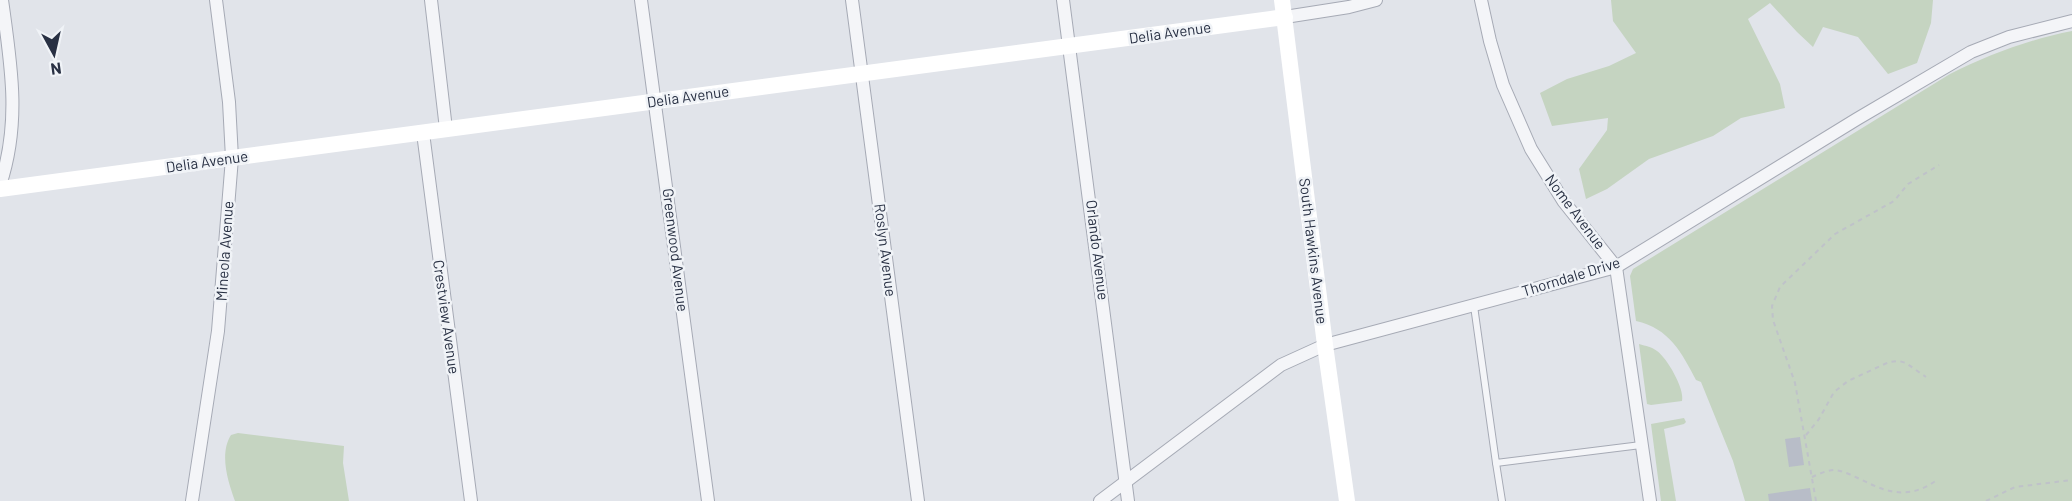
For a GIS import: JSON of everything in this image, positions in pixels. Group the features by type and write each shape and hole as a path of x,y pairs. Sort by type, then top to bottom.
{"street":[{"path":"0,187 11,140 14,96 2,0"},
{"name":"Mineola Avenue","path":"192,501 219,331 232,158 229,102 216,0"},
{"path":"431,0 446,129"},
{"name":"Greenwood Avenue","path":"641,0 708,501"},
{"name":"Roslyn Avenue","path":"852,0 918,501"},
{"name":"Orlando Avenue","path":"1063,0 1128,501"},
{"name":"South Hawkins Avenue","path":"1282,0 1347,501"},
{"name":"Delia Avenue","path":"0,187 423,133 1285,17 1349,7 1376,0"},
{"name":"Nome Avenue","path":"1481,0 1503,85 1532,149 1564,202 1616,267"},
{"name":"Thorndale Drive","path":"1101,501 1281,365 1325,345 1616,267 1971,52 2025,32 2072,21"},
{"name":"Crestview Avenue","path":"423,133 471,501"},
{"path":"1616,267 1650,501"}],"lane":[{"path":"1474,305 1502,501"},
{"path":"1496,463 1642,445"}],"path":[{"path":"1816,501 1795,383 1773,320 1774,298 1780,287 1835,234 1894,201 1908,184 1939,165"},
{"path":"1805,436 1819,419 1834,392 1848,381 1889,362 1899,361 1906,363 1926,377"},
{"path":"1812,477 1834,470 1847,473 1894,493 1912,492 1937,480"},
{"path":"1986,501 2015,487 2072,480"}],"green space":[{"path":"1611,0 1933,0 1931,23 1917,63 1888,74 1858,37 1823,27 1813,47 1770,3 1748,19 1780,84 1785,108 1741,118 1713,136 1649,159 1607,189 1586,199 1579,169 1607,130 1608,118 1552,126 1540,93 1567,79 1609,66 1636,53 1613,21"},
{"path":"2072,31 2072,501 1745,501 1733,461 1701,382 1696,380 1680,351 1666,336 1647,324 1636,321 1630,276 1633,269 1950,74 2010,48"},
{"path":"1639,344 1655,350 1666,360 1681,389 1682,401 1647,404"},
{"path":"1684,418 1686,422 1684,424 1664,429 1676,501 1661,501 1651,424"},
{"path":"238,433 344,446 343,463 349,501 235,501 227,477 225,459 227,443 231,435"}],"building":[{"path":"1800,437 1804,465 1789,467 1785,439"},
{"path":"1810,488 1812,501 1769,501 1768,494"}]}
